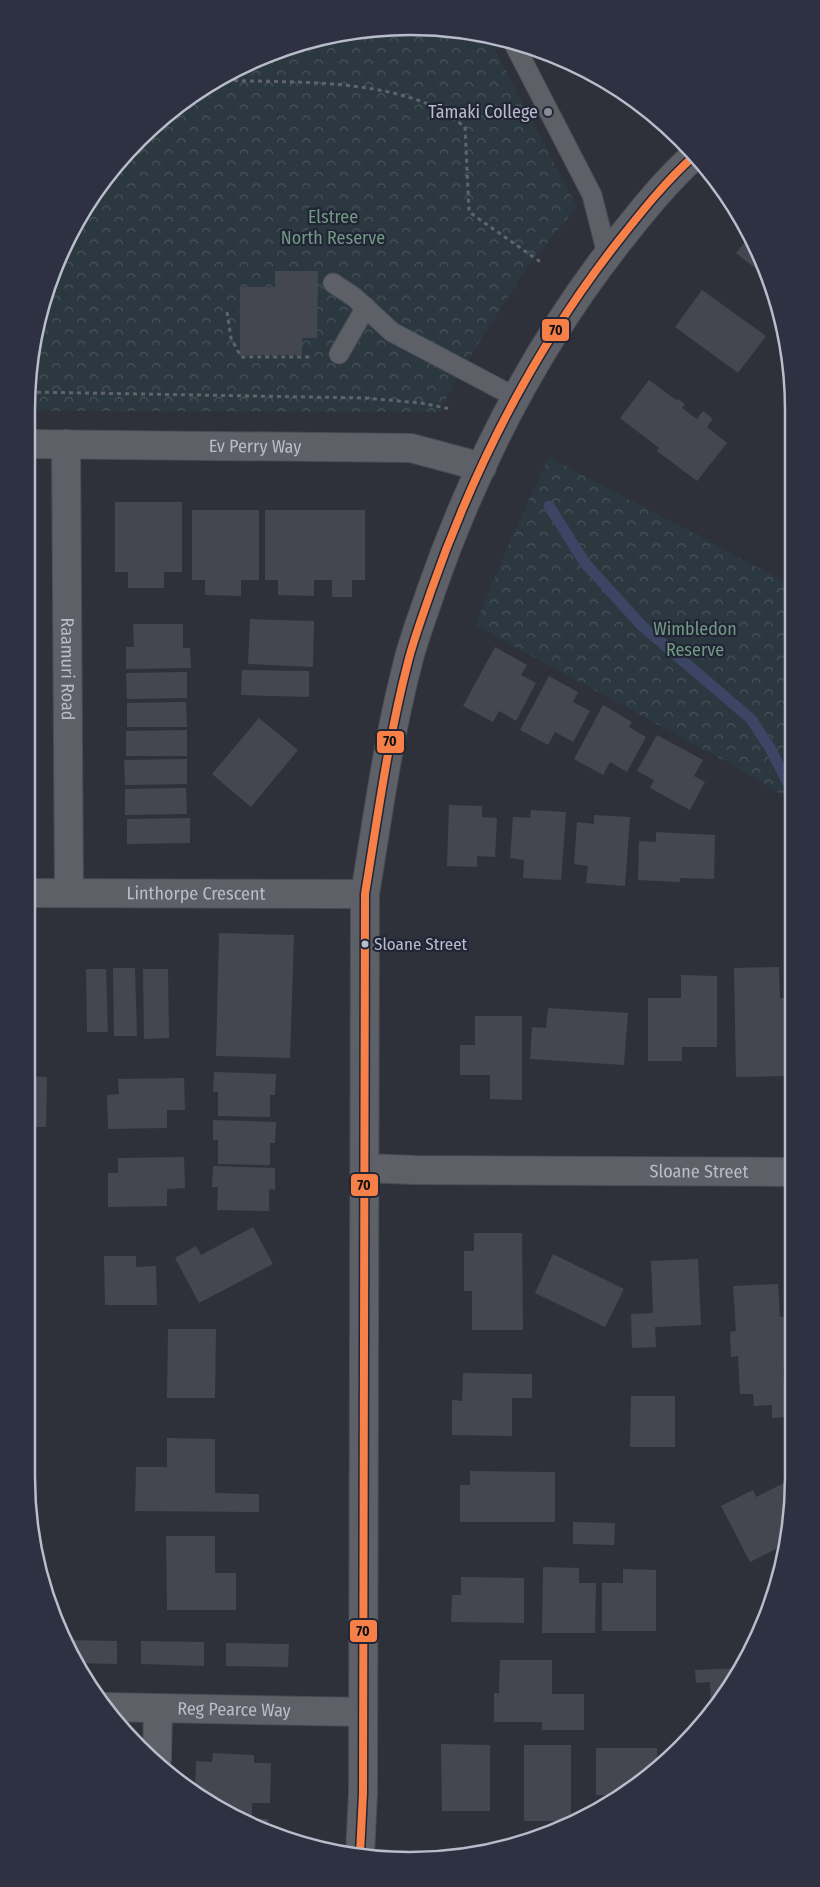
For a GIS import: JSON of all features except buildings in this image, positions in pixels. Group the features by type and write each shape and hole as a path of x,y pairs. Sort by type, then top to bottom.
{"street":[{"path":"360,1849 363,1793 365,894 384,770 408,659 444,555 482,467 515,398 559,323 607,254 649,202 690,160"},
{"name":"Ev Perry Way","path":"35,444 411,448 482,467"},
{"name":"Raamuri Road","path":"66,444 69,893"},
{"name":"Linthorpe Crescent","path":"35,892 365,894"},
{"name":"Sloane Street","path":"365,1168 785,1172"},
{"name":"Reg Pearce Way","path":"114,1707 362,1712"},
{"path":"157,1753 158,1708"}],"lane":[{"path":"518,51 592,195 607,254"},
{"path":"333,283 354,297 392,332 515,398"},
{"path":"340,352 366,307"}],"path":[{"path":"231,81 363,88 408,97 435,107 465,127 469,212 542,263"},
{"path":"227,312 231,338 241,358 308,358 340,352"},
{"path":"36,392 365,398 421,402 451,408"}],"green space":[{"name":"Elstree North Reserve","path":"410,35 459,38 492,44 577,207 529,265 457,377 440,412 35,411 38,361 42,337 55,289 85,222 112,182 128,163 182,112 223,85 244,74 289,55 313,48 361,38 385,36"},
{"name":"Wimbledon Reserve","path":"549,457 785,582 785,797 732,765 475,625 514,532"}],"waterway":[{"path":"549,506 585,563 641,625 751,719 770,748 785,777"}],"transit line":[{"name":"70","path":"360,1849 363,1793 365,894 395,720 413,644 448,544 488,452 511,407 535,363 590,279 646,207 689,160"}],"place":[{"name":"Tāmaki College","path":"548,112"},
{"name":"Sloane Street","path":"365,944"}]}
